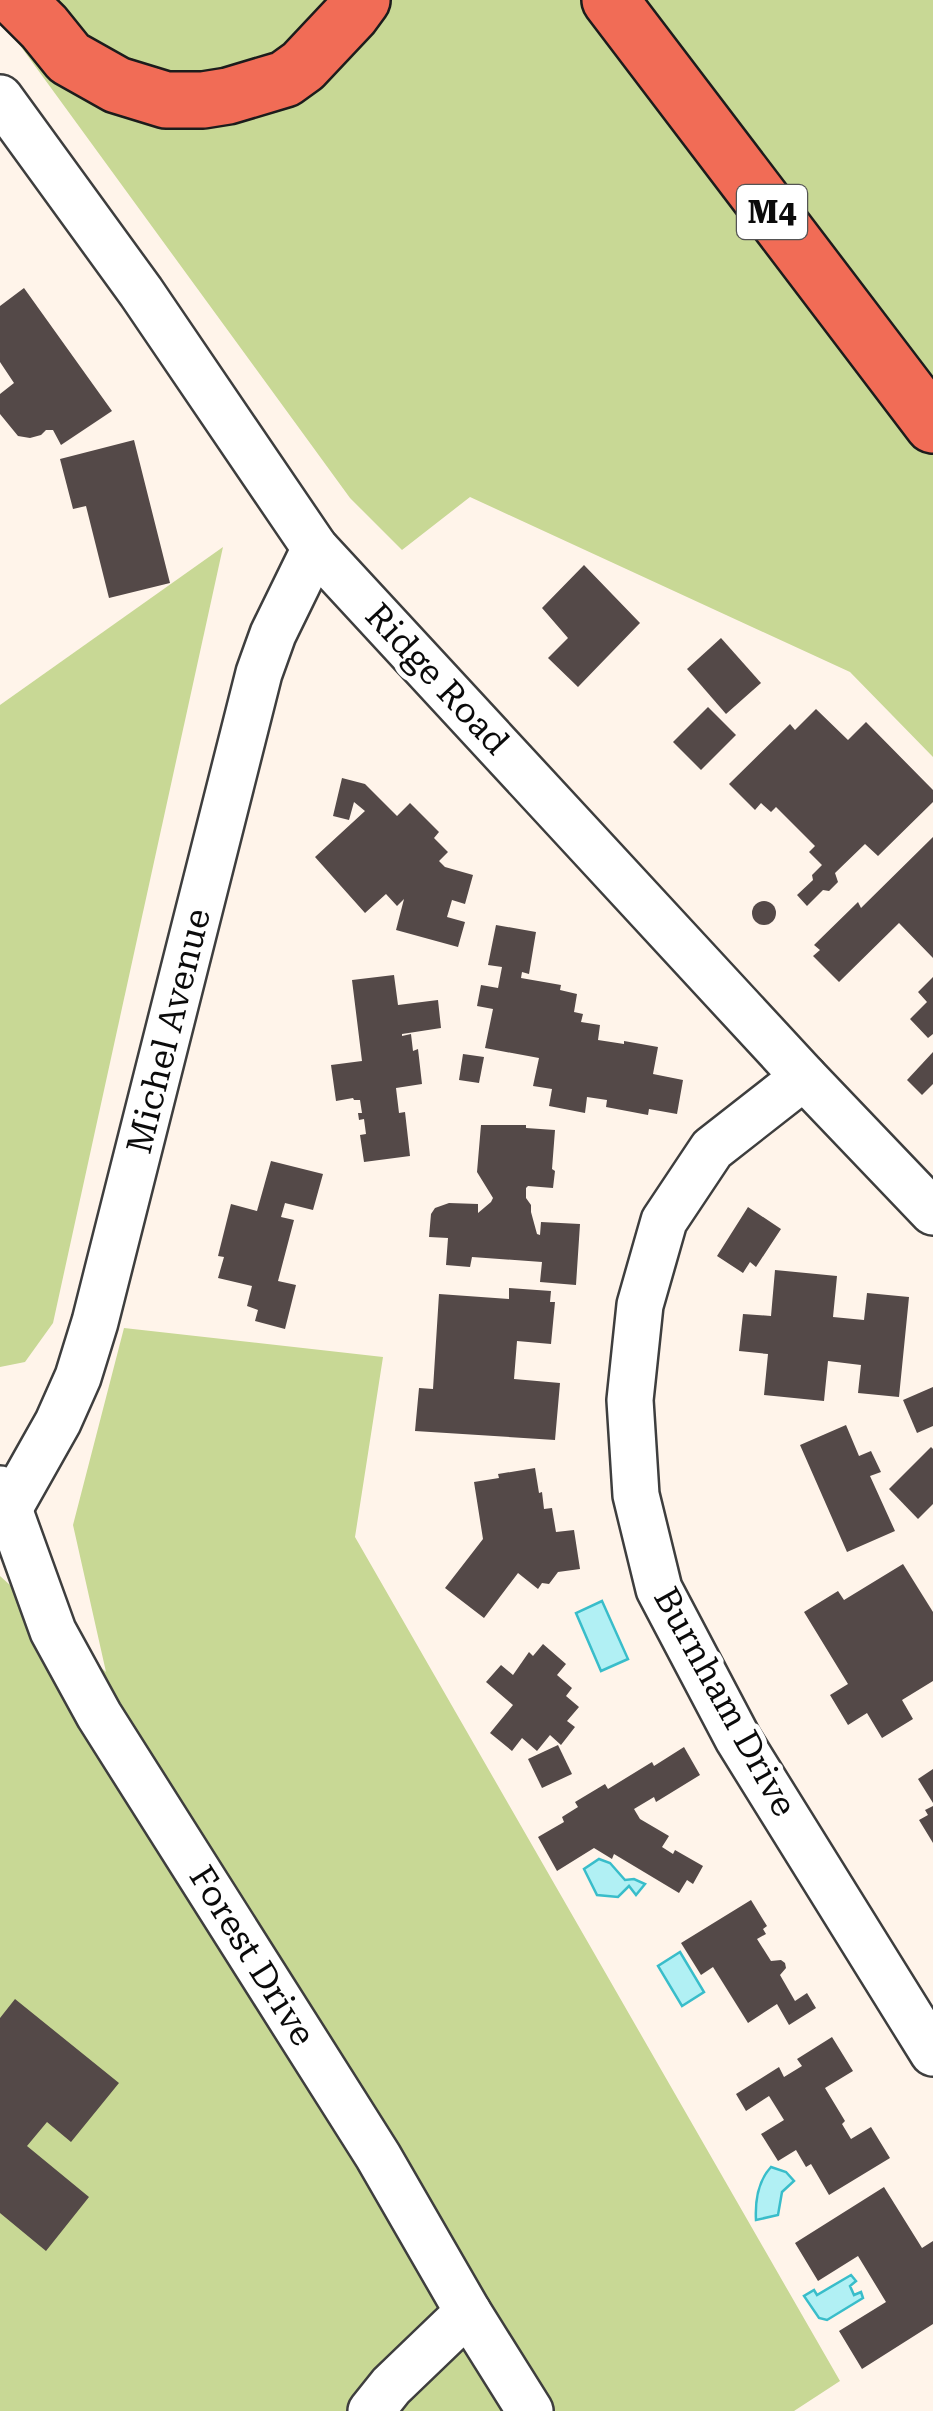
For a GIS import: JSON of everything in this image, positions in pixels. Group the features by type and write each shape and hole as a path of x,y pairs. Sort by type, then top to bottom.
{"highway":[{"path":"17,0 69,58 117,84 166,100 228,96 285,79 330,39 362,0"},
{"name":"M4","path":"610,0 933,425"}],"street":[{"name":"Ridge Road","path":"0,98 141,292 315,548 933,1212"},
{"name":"Michel Avenue","path":"5,1499 58,1422 96,1322 259,673 273,634 315,548"},
{"name":"Burnham Drive","path":"804,1077 712,1149 664,1222 640,1304 630,1400 636,1495 659,1590 738,1739 933,2053"},
{"name":"Forest Drive","path":"5,1499 53,1631 99,1715 378,2156 530,2411"},
{"path":"371,2411 390,2386 468,2312"}],"green space":[{"path":"0,0 933,0 933,757 850,672 470,497 402,550 350,498 0,18"},
{"path":"223,547 53,1323 25,1362 0,1367 0,705"},
{"path":"124,1328 383,1357 355,1537 840,2381 794,2411 0,2411 0,1576 106,1672 73,1525"}],"water":[{"path":"602,1601 628,1659 601,1671 576,1613"},
{"path":"599,1859 610,1863 625,1880 645,1884 636,1895 629,1886 618,1897 597,1895 584,1869"},
{"path":"680,1952 704,1992 682,2006 658,1966"},
{"path":"771,2167 786,2172 794,2181 782,2192 778,2215 756,2220 758,2192"},
{"path":"851,2275 856,2281 850,2286 854,2295 861,2292 863,2298 827,2320 819,2318 804,2296 814,2290 817,2295"}],"building":[{"path":"24,288 112,411 61,445 53,430 30,438 18,436 0,414 0,394 14,383 0,362 0,306"},
{"path":"134,440 170,583 109,598 86,506 73,509 60,459"},
{"path":"584,565 640,623 578,687 548,658 568,638 542,608"},
{"path":"721,638 761,683 726,714 687,669"},
{"path":"708,707 736,735 701,770 673,742"},
{"path":"816,709 848,740 866,722 933,790 933,802 878,856 865,844 835,873 838,882 807,906 797,895 822,865 809,852 815,846 776,807 771,812 761,803 755,810 729,784 790,724 795,730"},
{"path":"342,778 365,784 397,816 410,803 439,832 434,838 448,852 439,861 445,867 473,875 465,904 452,900 447,917 465,922 458,947 396,930 404,899 397,906 386,894 365,913 315,857 365,811 354,802 349,820 333,816"},
{"path":"933,837 933,958 899,923 839,982 813,956 820,950 814,945 858,902 861,908"},
{"path":"764,901 776,913 764,925 752,913"},
{"path":"496,925 536,932 529,974 522,972 521,978 561,985 560,990 577,994 574,1012 583,1014 581,1022 600,1025 598,1040 658,1047 653,1074 683,1080 677,1114 649,1109 648,1115 606,1107 607,1100 587,1097 585,1113 549,1106 552,1089 533,1086 539,1058 485,1048 493,1009 477,1006 481,985 498,988 502,967 488,965"},
{"path":"394,975 398,1005 438,1000 441,1028 402,1034 411,1034 413,1051 418,1049 422,1084 396,1088 399,1113 405,1112 410,1156 364,1162 360,1135 366,1134 364,1119 359,1120 360,1100 336,1101 331,1065 362,1061 352,980"},
{"path":"933,977 933,1034 928,1038 910,1019 927,1002 918,992"},
{"path":"933,1052 933,1084 922,1095 907,1080"},
{"path":"463,1054 484,1057 479,1083 459,1080"},
{"path":"481,1125 526,1125 555,1130 553,1188 528,1186 526,1198 537,1234 540,1235 541,1222 580,1224 576,1285 540,1282 542,1262 472,1257 470,1267 446,1265 448,1238 429,1237 435,1208 449,1203 478,1204 478,1213 493,1198 477,1172"},
{"path":"271,1161 323,1174 313,1210 285,1203 281,1217 294,1220 278,1281 296,1285 285,1329 255,1321 258,1310 247,1306 252,1286 218,1278 224,1257 218,1256 231,1204 257,1211"},
{"path":"748,1207 781,1229 756,1267 750,1262 743,1273 717,1256"},
{"path":"775,1270 837,1276 833,1317 864,1320 867,1293 909,1297 899,1397 858,1393 861,1365 828,1361 824,1401 764,1395 768,1354 739,1351 743,1314 771,1316"},
{"path":"509,1288 551,1291 550,1302 555,1302 551,1344 517,1341 514,1379 560,1383 555,1440 415,1431 419,1388 433,1389 439,1294 509,1299"},
{"path":"933,1387 933,1426 917,1433 903,1400"},
{"path":"846,1425 859,1456 871,1451 881,1472 870,1476 895,1531 847,1552 800,1445"},
{"path":"931,1447 933,1504 918,1519 889,1489"},
{"path":"535,1468 544,1509 552,1508 556,1532 574,1530 580,1569 558,1572 549,1584 542,1583 538,1589 518,1573 484,1618 445,1588 483,1539 474,1482"},
{"path":"903,1564 933,1612 933,1681 902,1700 913,1719 882,1738 867,1713 848,1725 830,1695 848,1684 804,1612 838,1591 844,1600"},
{"path":"543,1644 566,1664 557,1675 572,1688 566,1696 579,1707 567,1721 575,1727 561,1745 550,1735 537,1751 522,1738 512,1751 490,1733 513,1705 486,1682 501,1665 513,1675 529,1652 533,1656"},
{"path":"558,1745 572,1774 542,1788 528,1759"},
{"path":"684,1747 700,1775 656,1802 654,1797 634,1809 640,1819 669,1836 662,1847 703,1866 693,1884 687,1880 679,1893 614,1854 612,1859 594,1848 557,1871 538,1837 564,1822 562,1817 578,1807 575,1802 605,1784 608,1789 652,1762 654,1766"},
{"path":"933,1769 933,1803 918,1779"},
{"path":"933,1806 933,1843 919,1820"},
{"path":"751,1900 767,1926 763,1929 766,1934 757,1939 771,1961 785,1963 780,1975 795,2001 807,1993 816,2008 789,2025 777,2004 748,2023 713,1967 701,1975 681,1943"},
{"path":"15,1999 119,2083 71,2142 47,2122 27,2146 89,2197 46,2251 0,2213 0,2018"},
{"path":"832,2037 853,2071 825,2088 845,2121 842,2124 851,2139 871,2127 890,2158 829,2195 811,2164 806,2167 796,2150 778,2161 761,2134 784,2120 769,2096 746,2111 736,2094 779,2067 784,2077 802,2066 797,2059"},
{"path":"884,2187 922,2248 933,2241 933,2324 862,2369 839,2331 886,2302 858,2256 818,2281 795,2243"}]}
